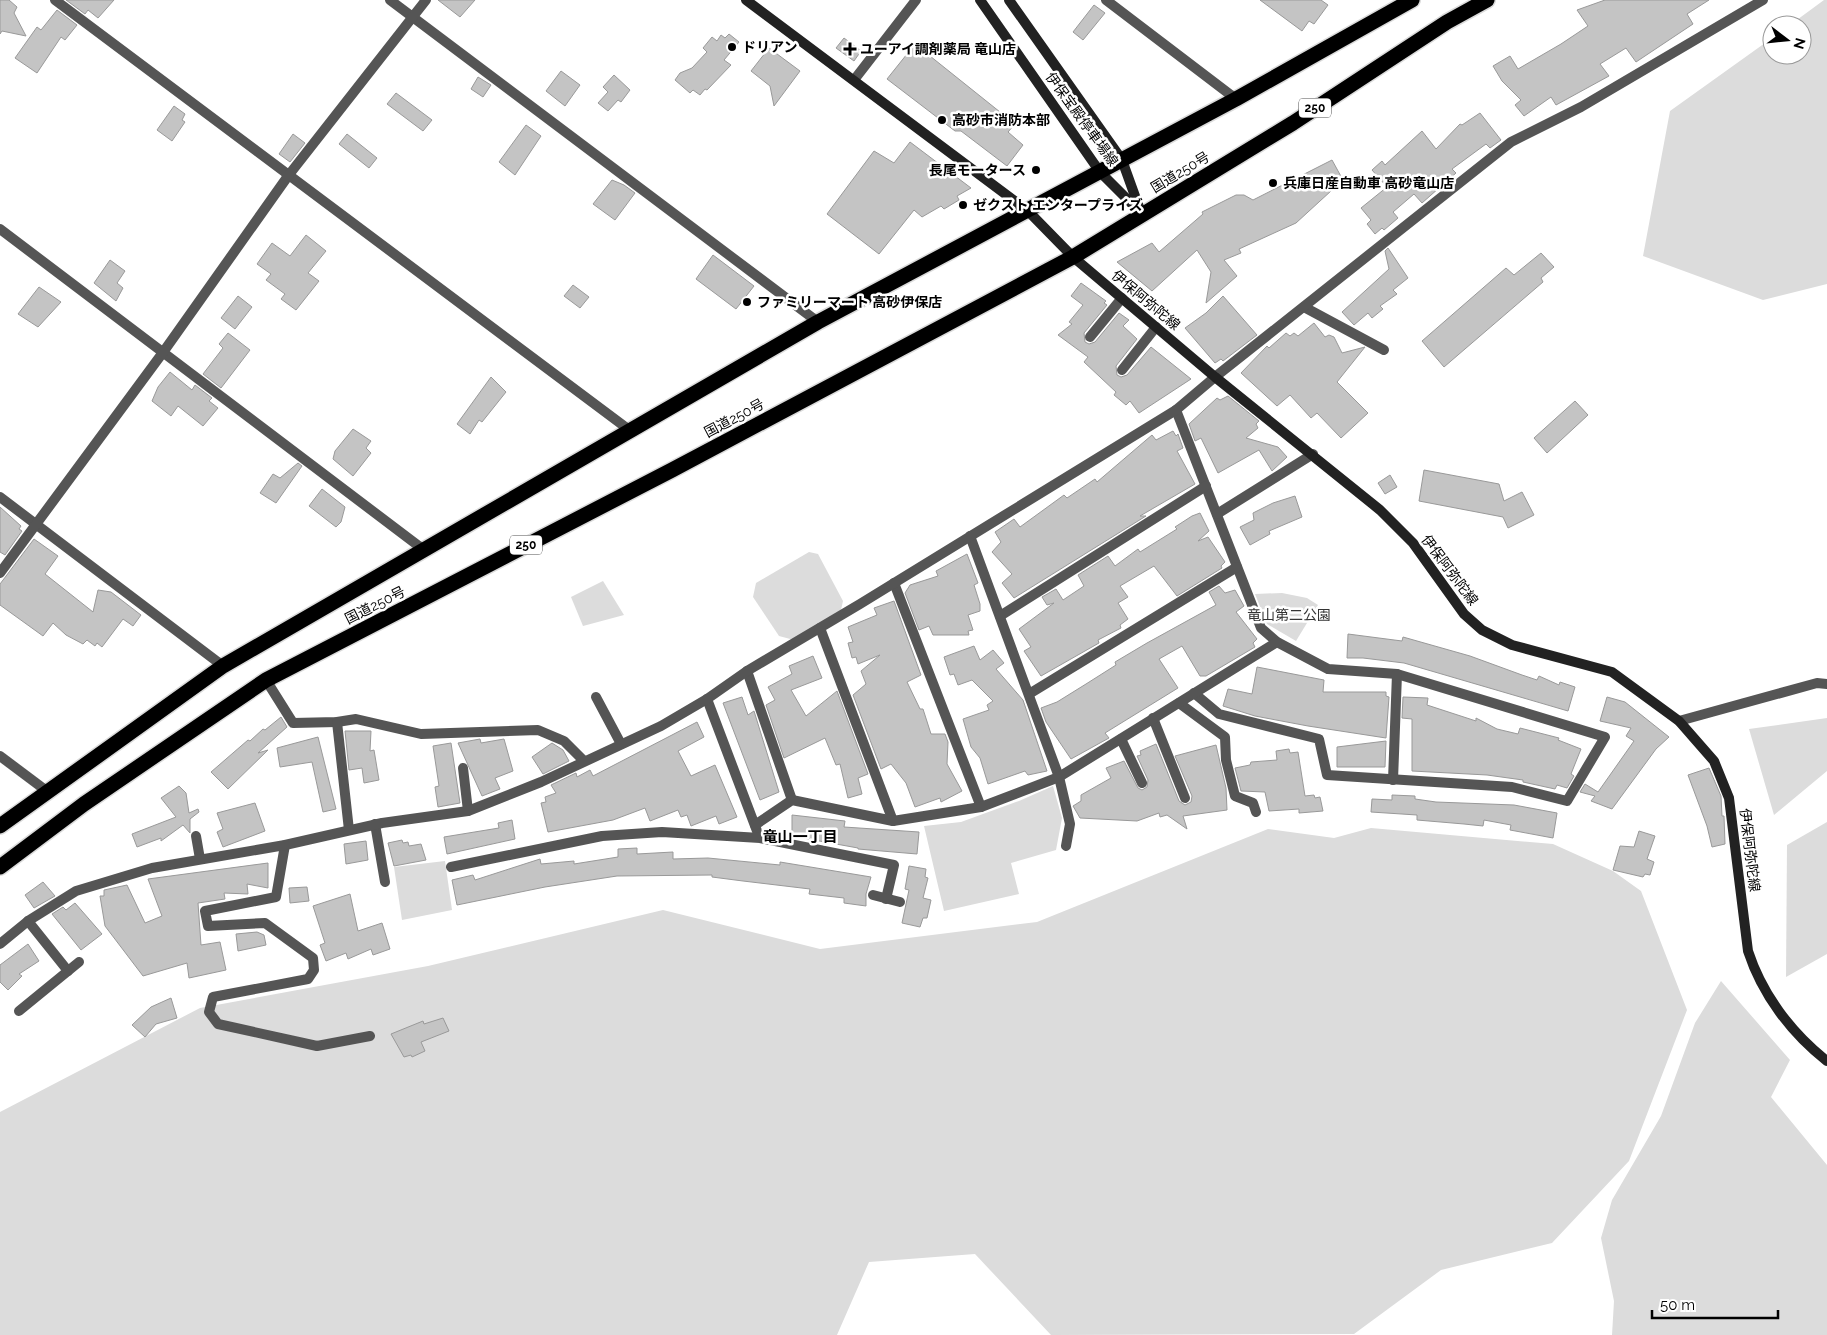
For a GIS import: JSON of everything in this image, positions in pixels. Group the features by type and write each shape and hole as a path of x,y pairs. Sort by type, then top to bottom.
{"highway":[{"name":"国道250号","path":"0,826 223,666 632,432 818,322 1236,99 1412,0"},
{"name":"国道250号","path":"0,867 84,804 266,680 672,470 1073,257 1293,123 1447,22 1487,0"}],"main road":[{"name":"伊保阿弥陀線","path":"746,0 1028,211 1073,257 1215,377 1313,454 1380,510 1413,543 1464,614 1482,630 1512,645 1612,672 1679,721 1714,761 1727,791 1748,951 1755,973 1770,1000 1806,1044 1827,1061"},
{"name":"伊保宝殿停車場線","path":"980,0 1100,172 1142,214"},
{"name":"伊保宝殿停車場線","path":"1009,0 1122,160 1142,214"}],"street":[{"path":"55,0 632,432"},
{"path":"390,0 818,322"},
{"path":"0,573 35,523 164,351 288,176 414,18 426,0"},
{"path":"854,80 916,0"},
{"path":"1106,0 1236,99"},
{"path":"0,944 28,921 76,891 152,868 285,845 375,824 468,811 541,782 661,726 707,699 747,671 1176,410 1511,142 1581,107 1762,0"},
{"path":"0,229 164,351 424,550"},
{"path":"1090,337 1122,298"},
{"path":"1304,307 1384,350"},
{"path":"1122,370 1156,327"},
{"path":"1176,410 1261,628 1277,642 1328,669 1397,674 1605,737 1567,801 1512,787 1327,775 1319,740 1219,714 1194,693"},
{"path":"1217,514 1313,454"},
{"path":"1000,616 1206,486"},
{"path":"0,497 223,666"},
{"path":"970,536 1059,777 1070,824 1066,846"},
{"path":"1029,694 1237,567"},
{"path":"894,583 981,808"},
{"path":"820,628 893,821"},
{"path":"755,825 792,800 893,821 981,808 1059,777 1277,642"},
{"path":"747,671 792,800"},
{"path":"1393,780 1397,674"},
{"path":"266,680 293,723 337,722 356,719 421,734 538,730 564,741 584,761"},
{"path":"1679,721 1818,683 1827,684"},
{"path":"596,697 621,744"},
{"path":"707,699 760,838"},
{"path":"1179,702 1226,737 1226,760 1235,796 1253,802 1256,812"},
{"path":"1153,718 1185,798"},
{"path":"337,722 349,830"},
{"path":"1121,739 1142,783"},
{"path":"0,756 48,792"},
{"path":"463,768 468,811"},
{"path":"375,824 385,882"},
{"path":"451,867 602,836 662,832 760,838 894,865 886,899"},
{"path":"196,836 200,860"},
{"path":"285,845 276,897 205,911 208,926 265,923 313,958 314,970 308,979 213,997 209,1012 218,1024 317,1046 370,1036"},
{"path":"873,895 900,902"},
{"path":"28,921 68,971"},
{"path":"19,1012 79,962"}],"green space":[{"path":"1824,0 1827,0 1827,284 1763,300 1643,256 1670,111 1762,45 1762,65 1812,65 1812,15 1804,15"},
{"path":"809,552 818,554 843,601 841,610 794,640 779,636 753,597 756,583"},
{"path":"603,581 624,615 583,626 571,597"},
{"name":"竜山第二公園","path":"1282,593 1307,598 1318,605 1296,641 1267,624 1255,594"},
{"path":"1827,718 1827,771 1774,815 1749,729"},
{"path":"1053,786 1062,818 1056,850 1011,863 1019,894 944,911 924,826 961,822 1019,801"},
{"path":"1827,822 1827,954 1786,977 1787,845"},
{"path":"1371,828 1553,844 1613,871 1641,891 1687,1010 1629,1161 1552,1243 1441,1270 1354,1334 1051,1335 975,1254 869,1262 837,1335 0,1335 0,1112 200,1008 428,966 663,910 820,949 1037,922 1268,829 1334,838"},
{"path":"445,861 452,910 402,920 394,867"},
{"path":"1721,981 1790,1060 1771,1097 1827,1165 1827,1335 1612,1335 1614,1301 1601,1238 1612,1200 1661,1116 1695,1023"}],"building":[{"path":"0,0 9,0 17,7 14,13 26,36 2,31 0,34"},
{"path":"66,0 114,0 98,18 88,10 85,14"},
{"path":"438,0 475,0 460,17"},
{"path":"1260,0 1321,0 1328,5 1314,24 1309,21 1302,31"},
{"path":"1605,0 1709,0 1687,14 1693,24 1636,62 1626,48 1600,64 1609,76 1556,105 1551,97 1524,116 1515,105 1521,100 1502,81 1493,66 1510,56 1518,69 1561,44 1588,26 1577,10"},
{"path":"1094,5 1105,13 1083,40 1073,32"},
{"path":"57,10 77,25 65,40 61,37 37,73 15,58 37,27 41,30"},
{"path":"729,34 739,42 724,60 731,65 707,90 705,89 700,95 693,90 690,93 675,80 680,73 692,68 707,52 703,48 712,37 717,41 721,35 725,38"},
{"path":"844,38 861,51 854,61 836,48"},
{"path":"915,44 1015,124 1008,132 1023,145 1007,166 961,131 955,131 887,79"},
{"path":"769,48 800,71 774,106 770,86 751,71"},
{"path":"561,71 580,85 565,106 546,91"},
{"path":"614,75 630,90 621,102 618,100 608,111 598,103 608,92 603,87"},
{"path":"478,77 491,85 483,97 471,89"},
{"path":"396,93 432,120 423,131 387,104"},
{"path":"174,106 185,114 182,120 185,122 172,141 157,130"},
{"path":"1480,113 1501,140 1490,148 1486,144 1452,169 1456,173 1422,203 1414,194 1393,212 1398,218 1384,230 1382,228 1375,234 1367,224 1371,220 1361,208 1387,187 1372,170 1382,161 1385,165 1422,131 1436,149 1460,124 1462,125"},
{"path":"526,125 541,136 515,175 499,162"},
{"path":"293,134 305,143 290,162 279,154"},
{"path":"347,134 377,158 369,168 339,144"},
{"path":"910,142 971,188 957,196 959,200 944,209 941,206 922,217 914,210 879,254 827,214 874,151 894,163"},
{"path":"1332,160 1343,180 1296,223 1239,249 1241,253 1224,260 1237,276 1206,303 1211,272 1197,250 1152,291 1117,262 1152,243 1159,252 1203,214 1202,212 1236,195 1244,195 1253,200"},
{"path":"612,180 624,185 635,193 615,220 593,204"},
{"path":"306,235 326,251 308,273 319,281 296,310 281,299 285,294 266,280 271,274 257,264 272,243 290,256"},
{"path":"1388,248 1408,278 1393,290 1397,294 1380,306 1383,309 1372,318 1368,313 1354,325 1342,312 1389,269 1385,251"},
{"path":"1541,253 1554,267 1541,278 1543,282 1444,367 1422,341 1506,268 1514,275"},
{"path":"713,255 754,286 736,309 696,279"},
{"path":"110,260 125,271 117,283 123,288 116,301 94,283"},
{"path":"1081,283 1106,301 1104,303 1107,305 1084,333 1085,342 1089,344 1095,342 1119,313 1129,320 1123,326 1137,339 1116,366 1117,375 1121,377 1127,375 1151,347 1191,379 1139,413 1130,401 1126,405 1114,395 1116,392 1084,362 1088,357 1058,335 1072,324 1069,322 1083,305 1071,296"},
{"path":"573,285 589,297 580,308 564,296"},
{"path":"39,287 61,302 38,327 18,314"},
{"path":"238,296 252,307 235,329 221,318"},
{"path":"1223,296 1257,335 1223,361 1221,359 1215,363 1185,328 1206,313"},
{"path":"1314,323 1325,337 1329,335 1334,337 1342,353 1365,347 1337,382 1368,413 1341,438 1317,413 1311,418 1290,395 1277,406 1241,373 1267,346 1269,348 1286,333 1290,336 1294,333 1298,336"},
{"path":"228,333 250,350 221,388 203,374 223,348 219,344"},
{"path":"170,372 192,390 195,385 212,398 209,401 218,408 203,426 178,406 171,416 152,401 158,387"},
{"path":"491,377 506,392 482,422 479,420 470,434 457,424"},
{"path":"1228,396 1259,421 1256,424 1258,428 1246,438 1278,447 1287,457 1272,471 1259,450 1218,473 1201,438 1195,441 1189,424 1217,398 1220,400"},
{"path":"1575,401 1588,415 1547,453 1534,438"},
{"path":"353,429 371,441 366,448 371,453 353,476 333,459 335,451"},
{"path":"1173,431 1176,436 1178,434 1183,448 1177,451 1195,484 1140,516 1146,516 1014,598 1002,583 1012,574 992,552 1001,542 995,532 1014,519 1020,527 1064,495 1067,498 1095,479 1097,482 1152,435 1156,440"},
{"path":"298,463 302,466 276,503 260,493 273,474 280,478"},
{"path":"1424,470 1499,484 1504,501 1522,492 1534,515 1508,528 1503,517 1419,501"},
{"path":"1390,475 1397,487 1385,494 1378,483"},
{"path":"322,489 345,507 341,522 336,527 309,506"},
{"path":"1295,496 1302,517 1269,531 1270,534 1250,545 1240,527 1254,520 1253,513 1273,503"},
{"path":"0,507 21,526 19,529 22,531 5,555 0,552"},
{"path":"1200,513 1209,531 1198,541 1208,537 1225,562 1221,566 1222,568 1177,596 1154,566 1120,586 1128,597 1118,603 1128,619 1120,625 1121,628 1098,640 1099,643 1041,676 1024,651 1031,647 1019,629 1054,603 1047,605 1042,597 1056,589 1063,600 1084,586 1078,575 1108,556 1115,566 1138,549 1140,552 1177,529 1175,527"},
{"path":"34,539 58,556 45,574 93,612 98,590 111,592 141,615 133,626 123,619 102,647 97,643 95,646 87,640 83,644 66,635 53,623 43,636 0,605 0,584"},
{"path":"967,554 978,583 974,585 980,604 980,611 968,615 973,630 968,631 969,635 933,635 929,626 919,630 905,593 910,585 938,576 936,571"},
{"path":"1219,586 1225,593 1235,590 1244,606 1236,612 1257,639 1253,643 1255,647 1206,676 1200,676 1182,646 1159,659 1178,688 1105,733 1109,738 1071,759 1046,722 1041,708 1057,702 1116,665 1115,662 1216,605 1209,592"},
{"path":"894,601 921,675 907,682 920,709 923,709 931,734 945,734 948,742 947,764 962,791 941,802 940,798 915,807 906,783 891,764 881,769 853,695 866,684 861,671 880,655 858,664 856,657 852,658 848,643 853,642 848,627 877,615 874,608"},
{"path":"1348,634 1402,641 1403,637 1470,656 1537,680 1539,676 1559,685 1560,682 1575,687 1568,711 1404,663 1347,658"},
{"path":"974,646 980,660 993,650 1004,663 996,669 1023,700 1047,771 1028,775 1025,771 988,784 980,758 971,747 963,719 989,710 987,705 993,701 972,680 958,685 954,674 950,675 944,657"},
{"path":"813,656 822,678 791,690 806,716 837,691 868,774 858,778 862,794 848,798 840,764 836,765 825,738 784,758 766,705 775,700 768,687 792,674 789,666"},
{"path":"1257,667 1324,680 1323,692 1386,692 1386,696 1389,697 1386,738 1255,716 1223,706 1228,689 1252,694"},
{"path":"742,697 748,715 754,711 779,792 760,800 723,703"},
{"path":"1403,697 1428,698 1427,705 1476,721 1476,718 1497,729 1518,734 1520,728 1559,738 1558,740 1581,749 1571,774 1574,776 1567,788 1557,785 1555,789 1523,782 1523,780 1487,775 1412,771 1412,719 1402,718"},
{"path":"1607,697 1625,702 1669,737 1656,749 1612,809 1591,801 1595,796 1580,792 1585,784 1598,792 1634,741 1626,736 1631,728 1600,721"},
{"path":"281,717 287,727 258,753 268,750 228,789 211,772 248,740 250,741 263,729 265,730"},
{"path":"697,722 704,737 678,751 691,776 715,765 737,817 719,824 716,816 691,826 687,815 681,817 678,810 650,821 645,808 613,820 548,832 541,803 546,802 545,797 556,793 551,785 576,773 577,777 590,770 593,776"},
{"path":"345,731 371,731 370,751 374,750 379,780 364,783 362,768 349,770"},
{"path":"318,737 336,809 323,812 312,762 280,767 277,748"},
{"path":"480,739 481,743 504,739 513,771 495,778 500,789 482,796 458,743"},
{"path":"1386,741 1385,767 1337,767 1337,747"},
{"path":"451,743 460,803 438,807 435,787 439,786 433,746"},
{"path":"552,743 563,750 569,761 543,774 532,757"},
{"path":"1156,744 1179,801 1185,805 1191,802 1192,796 1175,756 1216,745 1226,788 1227,810 1183,816 1187,829 1167,815 1160,817 1159,813 1137,821 1080,818 1073,806 1081,801 1081,795 1111,778 1106,768 1124,761 1138,788 1142,790 1147,787 1148,780 1137,756 1141,755 1140,751"},
{"path":"1289,749 1290,753 1298,752 1305,796 1314,795 1315,798 1320,797 1323,811 1299,813 1299,809 1269,811 1265,792 1241,791 1235,768 1250,765 1251,762 1277,760 1276,751"},
{"path":"1709,768 1721,796 1722,816 1724,816 1725,844 1712,847 1707,826 1688,775"},
{"path":"179,786 186,793 189,813 198,809 199,812 190,819 190,833 183,825 161,841 161,838 137,847 132,834 176,817 161,798"},
{"path":"1392,795 1415,796 1415,799 1436,802 1514,805 1557,813 1553,838 1510,830 1511,825 1484,820 1483,826 1417,820 1417,815 1371,812 1372,799 1392,800"},
{"path":"255,803 265,831 223,847 217,832 223,829 217,813"},
{"path":"792,815 845,821 844,827 919,832 917,854 858,849 792,836"},
{"path":"512,820 515,839 447,854 444,837 499,828 498,823"},
{"path":"1639,831 1655,836 1647,859 1654,862 1650,875 1645,874 1643,877 1613,870 1620,846 1634,847"},
{"path":"402,840 403,843 408,842 409,846 421,844 426,860 394,866 388,843"},
{"path":"366,841 368,860 346,864 344,844"},
{"path":"637,848 637,854 673,852 673,859 708,858 780,865 780,862 871,877 866,894 866,906 844,903 844,898 809,894 810,889 712,877 712,875 617,876 545,887 457,905 452,880 473,875 475,880 540,859 541,864 574,861 574,864 618,857 618,849"},
{"path":"268,863 268,888 247,884 248,894 224,893 225,899 198,903 201,945 220,942 226,970 189,978 187,963 143,976 105,926 100,896 104,896 104,890 127,885 145,923 162,916 148,879"},
{"path":"909,866 926,869 925,877 928,878 923,898 931,900 927,918 923,918 920,927 902,923 909,890 905,889"},
{"path":"43,882 55,896 34,908 25,895"},
{"path":"307,887 309,901 290,903 289,888"},
{"path":"350,894 358,931 382,923 390,949 373,955 371,949 348,959 346,953 326,961 320,945 325,943 313,906"},
{"path":"75,903 102,934 81,950 52,914 63,907 66,910"},
{"path":"257,932 264,935 266,945 238,951 236,934"},
{"path":"28,944 39,961 19,974 22,976 8,990 0,982 0,965"},
{"path":"171,998 177,1018 156,1024 145,1037 132,1025 151,1007"},
{"path":"443,1018 449,1031 421,1042 425,1051 412,1057 411,1055 404,1057 391,1034 423,1021 424,1024"}],"place":[{"name":"ドリアン","path":"732,47"},
{"name":"ユーアイ調剤薬局 竜山店","path":"850,49"},
{"name":"高砂市消防本部","path":"942,120"},
{"name":"長尾モータース","path":"1036,170"},
{"name":"兵庫日産自動車 高砂竜山店","path":"1273,183"},
{"name":"ゼクスト エンタープライズ","path":"963,205"},
{"name":"ファミリーマート 高砂伊保店","path":"747,302"}],"district":[{"name":"竜山一丁目","path":"800,837"}]}
